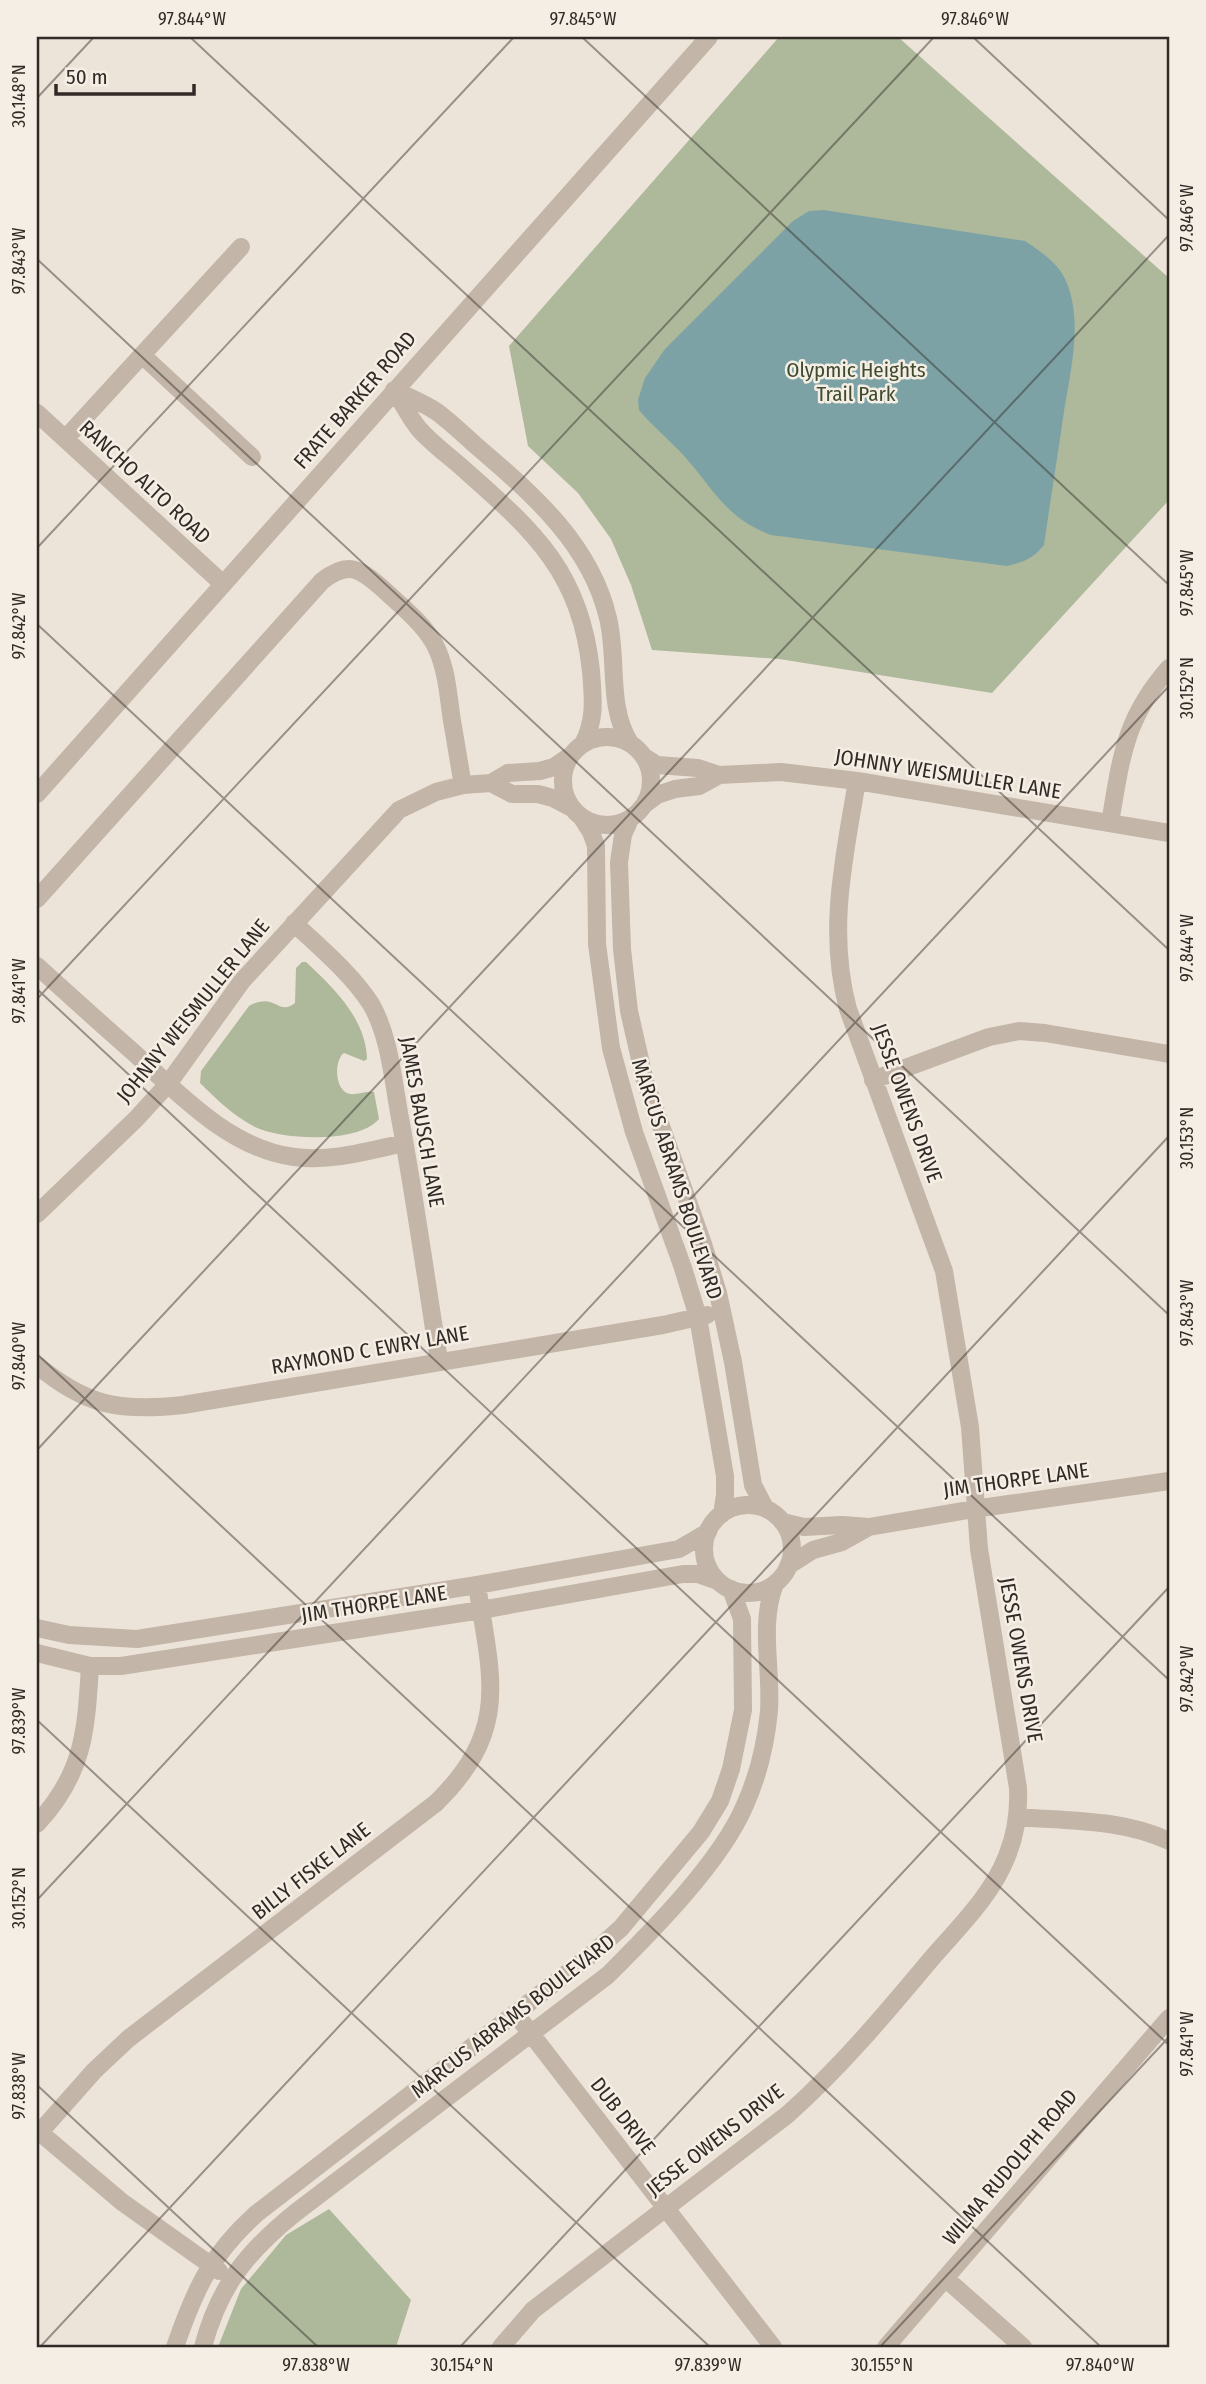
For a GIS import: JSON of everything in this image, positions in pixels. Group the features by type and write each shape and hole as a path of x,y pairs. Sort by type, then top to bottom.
{"street":[{"name":"FRATE BARKER ROAD","path":"37,794 709,37"},
{"path":"65,439 241,247"},
{"path":"142,355 252,457"},
{"path":"394,390 436,412 526,488 551,514 581,553 597,585 608,617 614,646 618,719 622,731 637,749 651,779 645,804 630,819 606,826 594,824 576,813 565,795 562,782 564,768 589,731 594,705 589,653 581,619 566,583 537,538 522,521 419,429 394,390"},
{"name":"RANCHO ALTO ROAD","path":"37,413 223,584"},
{"path":"37,899 322,581 343,568 351,568 372,580 414,618 433,643 441,660 447,685 463,785"},
{"path":"1110,823 1128,734 1145,698 1169,668"},
{"path":"576,750 594,738 606,737 619,738 637,749"},
{"name":"JOHNNY WEISMULLER LANE","path":"637,749 657,765 698,768 719,775 781,772 857,781 1169,833"},
{"name":"JOHNNY WEISMULLER LANE","path":"37,1214 136,1119 168,1084 242,981 399,810 436,792 463,785 491,783 508,772 540,771 554,767 576,750"},
{"name":"JOHNNY WEISMULLER LANE","path":"645,804 657,795 699,786 719,775"},
{"name":"JESSE OWENS DRIVE","path":"501,2347 533,2310 816,2090 872,2029 990,1887 1007,1856 1018,1817 1016,1767 974,1509 970,1427 944,1271 873,1080 841,981 837,944 840,881 857,781"},
{"name":"JOHNNY WEISMULLER LANE","path":"491,783 512,794 538,794 553,798 576,813"},
{"name":"MARCUS ABRAMS BOULEVARD","path":"576,813 592,832 596,846 597,944 611,1048 631,1121 698,1317 725,1476 722,1514"},
{"name":"MARCUS ABRAMS BOULEVARD","path":"630,819 623,835 619,862 629,1011 645,1081 703,1244 733,1362 753,1485 765,1508"},
{"name":"JAMES BAUSCH LANE","path":"294,923 345,972 370,1003 378,1019 391,1068 439,1360"},
{"path":"37,966 168,1084 203,1113 245,1142 293,1157 321,1159 348,1156 404,1143"},
{"path":"873,1080 989,1037 1019,1031 1169,1054"},
{"name":"RAYMOND C EWRY LANE","path":"37,1364 63,1385 104,1404 149,1409 721,1311"},
{"name":"JIM THORPE LANE","path":"783,1522 804,1527 869,1527 1169,1481"},
{"path":"743,1505 765,1508 783,1522 792,1543 789,1566 775,1584 753,1592 725,1585 706,1562 704,1546 708,1532 722,1514 743,1505"},
{"name":"JIM THORPE LANE","path":"789,1566 813,1550 842,1542 869,1527"},
{"name":"JIM THORPE LANE","path":"37,1628 69,1635 137,1639 477,1585 678,1549 708,1532"},
{"name":"JIM THORPE LANE","path":"37,1653 90,1666 121,1666 481,1610 683,1574 698,1574 725,1585"},
{"name":"MARCUS ABRAMS BOULEVARD","path":"203,2347 208,2326 230,2279 254,2249 272,2232 608,1975 695,1880 726,1839 745,1806 762,1753 768,1714 767,1602 775,1584"},
{"name":"BILLY FISKE LANE","path":"38,2131 128,2039 436,1803 453,1787 478,1749 491,1696 491,1664 477,1585"},
{"name":"MARCUS ABRAMS BOULEVARD","path":"175,2347 190,2304 210,2264 235,2233 592,1954 621,1928 701,1832 720,1801 732,1769 743,1710 741,1619 725,1585"},
{"path":"37,1824 67,1787 82,1748 90,1666"},
{"path":"1018,1817 1113,1825 1153,1833 1169,1841"},
{"name":"DUB DRIVE","path":"515,2013 773,2347"},
{"name":"WILMA RUDOLPH ROAD","path":"886,2347 1169,2018"},
{"path":"38,2131 122,2203 230,2279"},
{"path":"945,2278 1023,2347"}],"green space":[{"name":"Olypmic Heights Trail Park","path":"779,37 898,37 1169,278 1169,500 992,693 779,659 652,650 631,585 611,539 578,493 528,446 509,346"},
{"path":"306,962 317,972 347,1005 361,1031 367,1059 364,1061 344,1053 338,1062 338,1082 345,1092 350,1094 374,1092 379,1119 355,1133 301,1137 267,1131 240,1118 200,1083 201,1071 249,1006 265,1001 284,1007 295,1003 296,968"},
{"path":"329,2209 411,2300 396,2347 218,2347 241,2289 286,2235"}],"water":[{"path":"824,210 1025,241 1045,255 1061,272 1072,302 1075,335 1044,545 1032,557 1007,566 771,535 732,512 685,457 639,410 638,400 645,378 665,349 793,221 809,211"}]}
